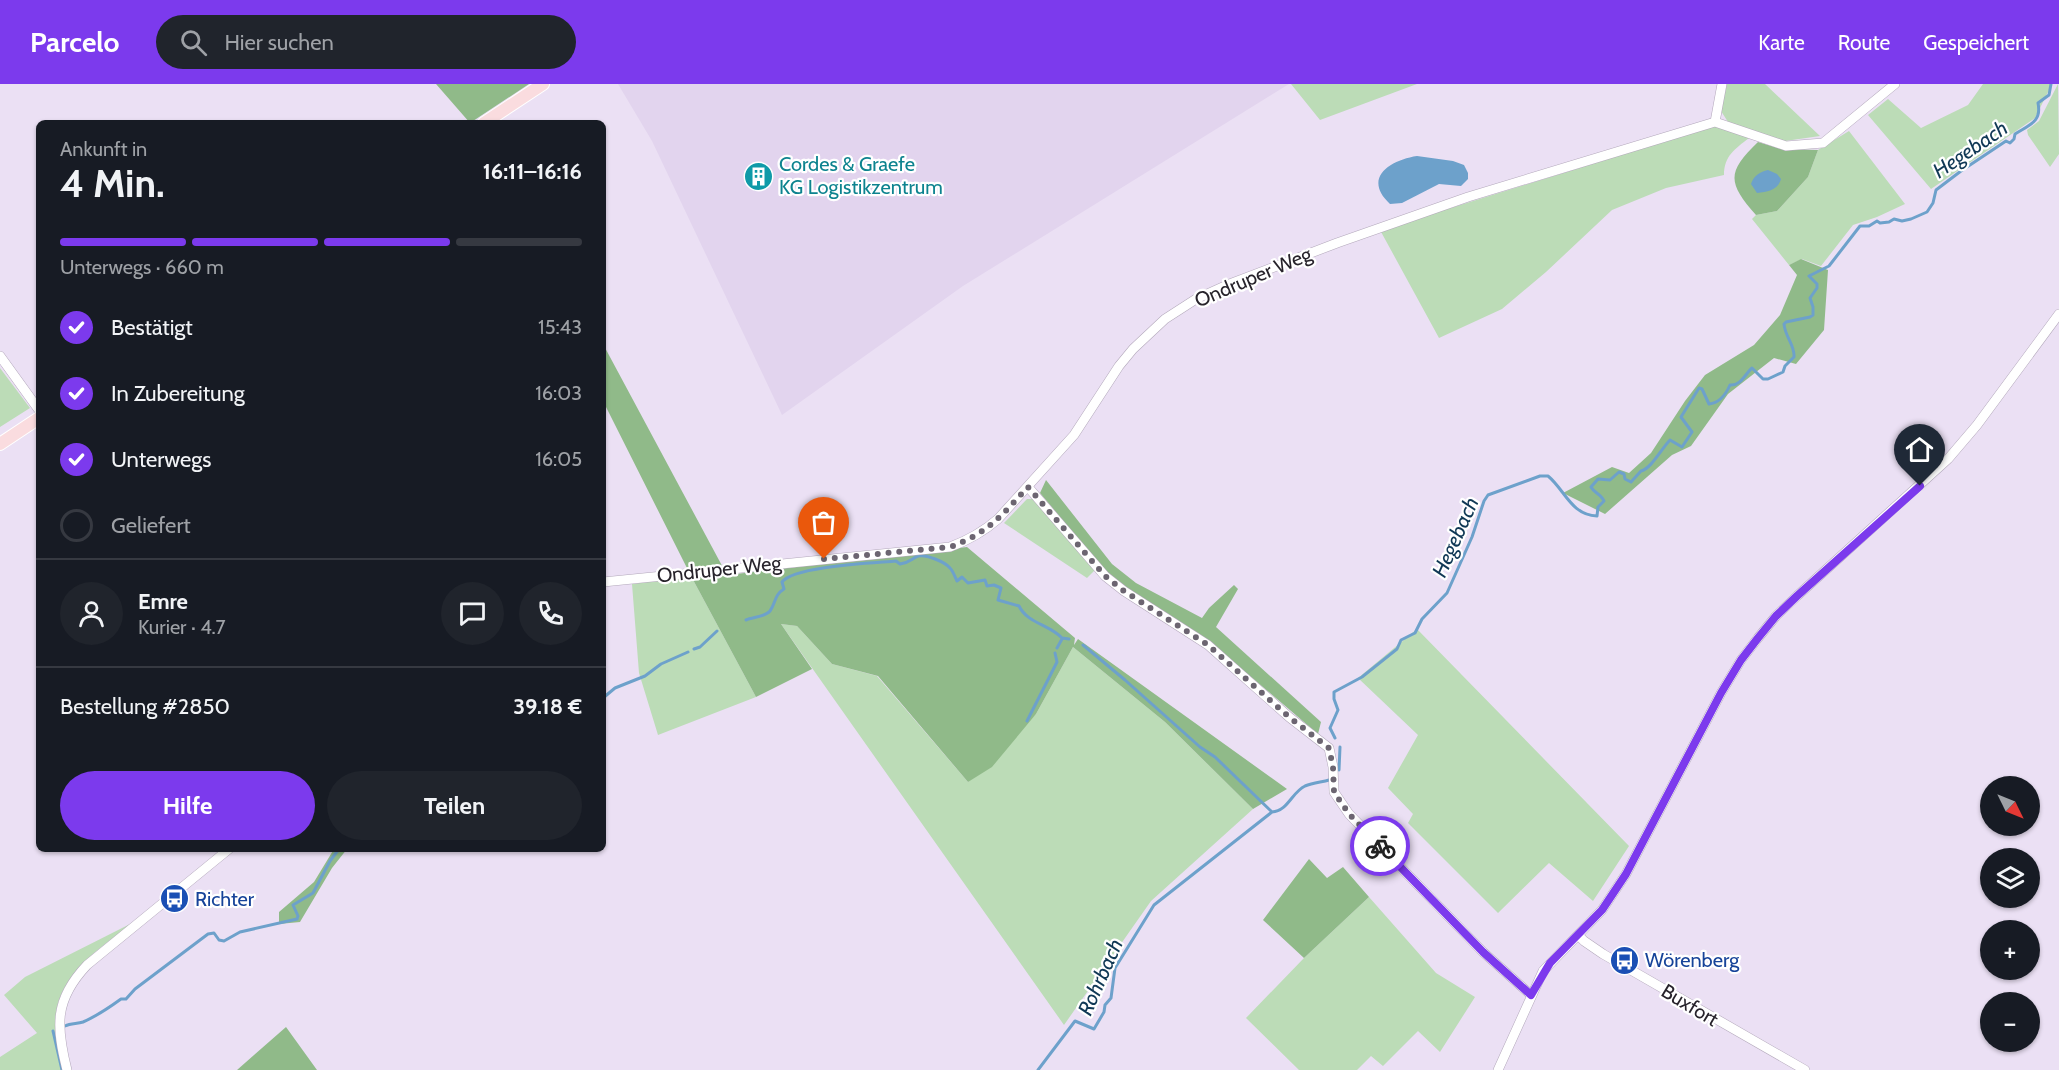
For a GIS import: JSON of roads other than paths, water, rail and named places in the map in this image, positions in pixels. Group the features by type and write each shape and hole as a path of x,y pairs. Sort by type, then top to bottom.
{"main road":[{"path":"489,120 543,84"},
{"path":"0,444 36,420"}],"street":[{"path":"1722,84 1714,122 1786,146 1822,143 1895,84"},
{"name":"Ondruper Weg","path":"606,582 950,547 967,541 984,531 1028,487 1074,435 1119,366 1133,349 1165,319 1196,299 1337,243 1468,197 1714,122"},
{"path":"1498,1070 1531,995 1550,963 1606,904 1621,882 1721,693 1741,660 1776,616 1948,459 1977,425 2059,314"},
{"path":"0,356 36,406"},
{"path":"1028,487 1105,576 1124,591 1208,645 1289,717 1329,748 1333,767 1334,792 1349,814 1483,952 1531,995"},
{"path":"67,1070 60,1038 60,1012 63,1000 75,977 225,852"},
{"name":"Buxfort","path":"1578,934 1603,954 1805,1070"}],"water":[{"path":"1417,156 1453,161 1464,165 1468,179 1461,186 1439,184 1402,203 1390,204 1382,195 1379,178 1389,166"},
{"path":"1768,170 1777,174 1781,179 1780,183 1772,190 1757,193 1751,184 1752,181 1758,174"}],"waterway":[{"name":"Hegebach","path":"1335,738 1330,728 1338,710 1334,692 1362,677 1397,649 1401,640 1415,633 1422,619 1447,593 1488,495 1540,476 1548,476 1575,507 1588,515 1597,516 1598,507 1604,501 1591,487 1598,479 1610,480 1619,472 1631,482 1670,440 1682,447 1692,432 1681,417 1699,388 1702,389 1709,404 1722,398 1730,385 1740,382 1752,368 1763,379 1783,372 1785,366 1794,357 1784,324 1813,315 1810,298 1817,284 1809,276 1829,266 1860,226 1869,226 1877,221 1880,223 1894,219 1902,221 1927,212 1933,203 1936,190 2006,141 2010,143 2015,134 2036,119 2038,103 2049,95 2051,84"},
{"path":"746,620 768,613 778,594 784,589 782,582 802,572 835,566 896,561 900,564 918,556 926,556 948,566 957,581 962,577 968,583 985,580 987,586 994,585 1001,588 998,600 1019,606 1033,620 1062,638 1069,639"},
{"path":"694,649 700,647 717,631"},
{"path":"1057,648 1062,639"},
{"name":"Hegebach","path":"1083,645 1200,747 1215,757 1272,812 1286,805 1305,786 1329,780"},
{"name":"Hegebach","path":"606,696 615,688 645,676 661,664 688,652"},
{"path":"1027,721 1057,662 1055,653"},
{"path":"1339,770 1340,747"},
{"name":"Rohrbach","path":"1038,1070 1075,1021 1094,1029 1104,1012 1105,1005 1111,998 1115,968 1154,905 1272,812"},
{"name":"Hegebach","path":"65,1026 83,1022 121,999 126,999 135,989 208,934 214,933 219,940 224,941 240,932 297,919 293,905 313,893 337,852"},
{"name":"Hegebach","path":"53,1031 62,1070"}],"place":[{"name":"Cordes & Graefe KG Logistikzentrum","path":"758,176"},
{"name":"Richter","path":"174,899"},
{"name":"Wörenberg","path":"1624,960"}]}
